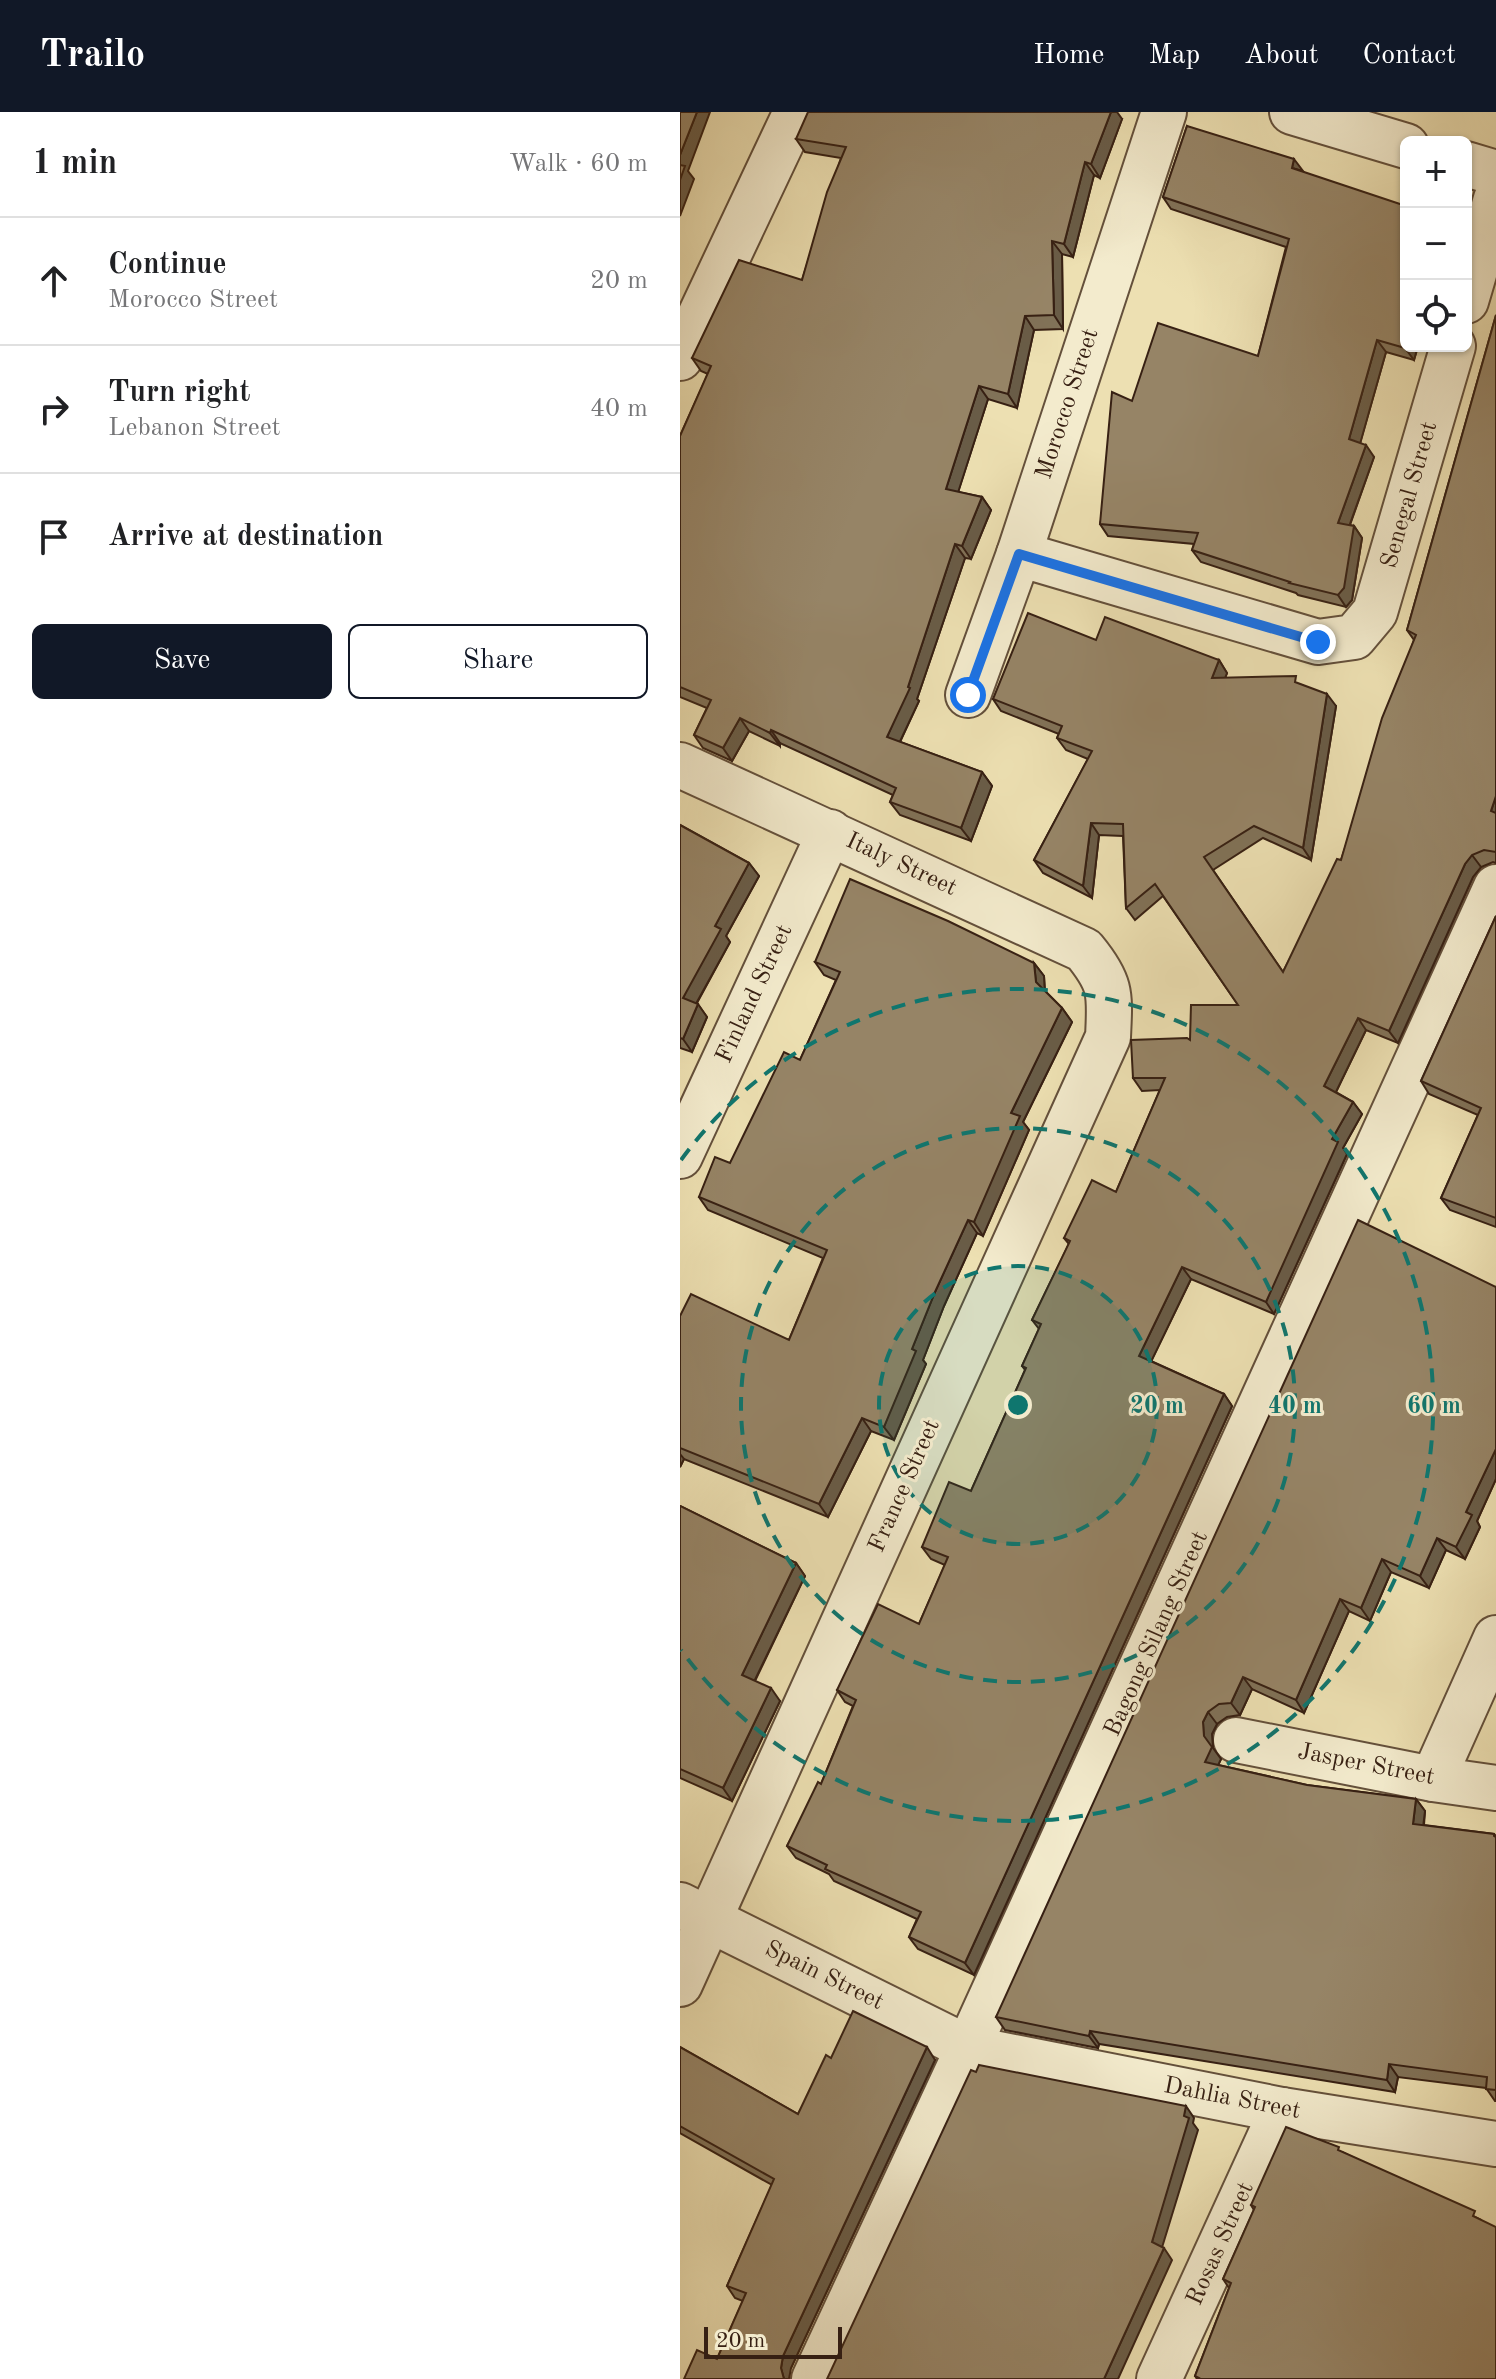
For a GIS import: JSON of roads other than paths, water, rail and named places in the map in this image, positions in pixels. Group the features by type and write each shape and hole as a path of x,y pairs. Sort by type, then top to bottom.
{"street":[{"path":"680,358 796,112"},
{"name":"Morocco Street","path":"968,695 1019,554 1164,112"},
{"path":"1292,112 1400,144"},
{"path":"1472,166 1496,173"},
{"path":"1472,281 1496,199"},
{"name":"Senegal Street","path":"1019,554 1318,642 1354,637 1375,612 1451,352"},
{"name":"Italy Street","path":"680,765 1084,950 1107,983"},
{"name":"Finland Street","path":"680,1156 830,832"},
{"name":"Bagong Silang Street","path":"814,2379 968,2048 1496,887"},
{"name":"France Street","path":"680,1984 695,1912 1108,1037 1107,983"},
{"path":"1433,1779 1496,1638"},
{"name":"Jasper Street","path":"1236,1740 1433,1779 1496,1788"},
{"name":"Spain Street","path":"695,1912 968,2048"},
{"name":"Dahlia Street","path":"968,2048 1282,2110 1496,2144"},
{"name":"Rosas Street","path":"1159,2379 1282,2110"}]}
